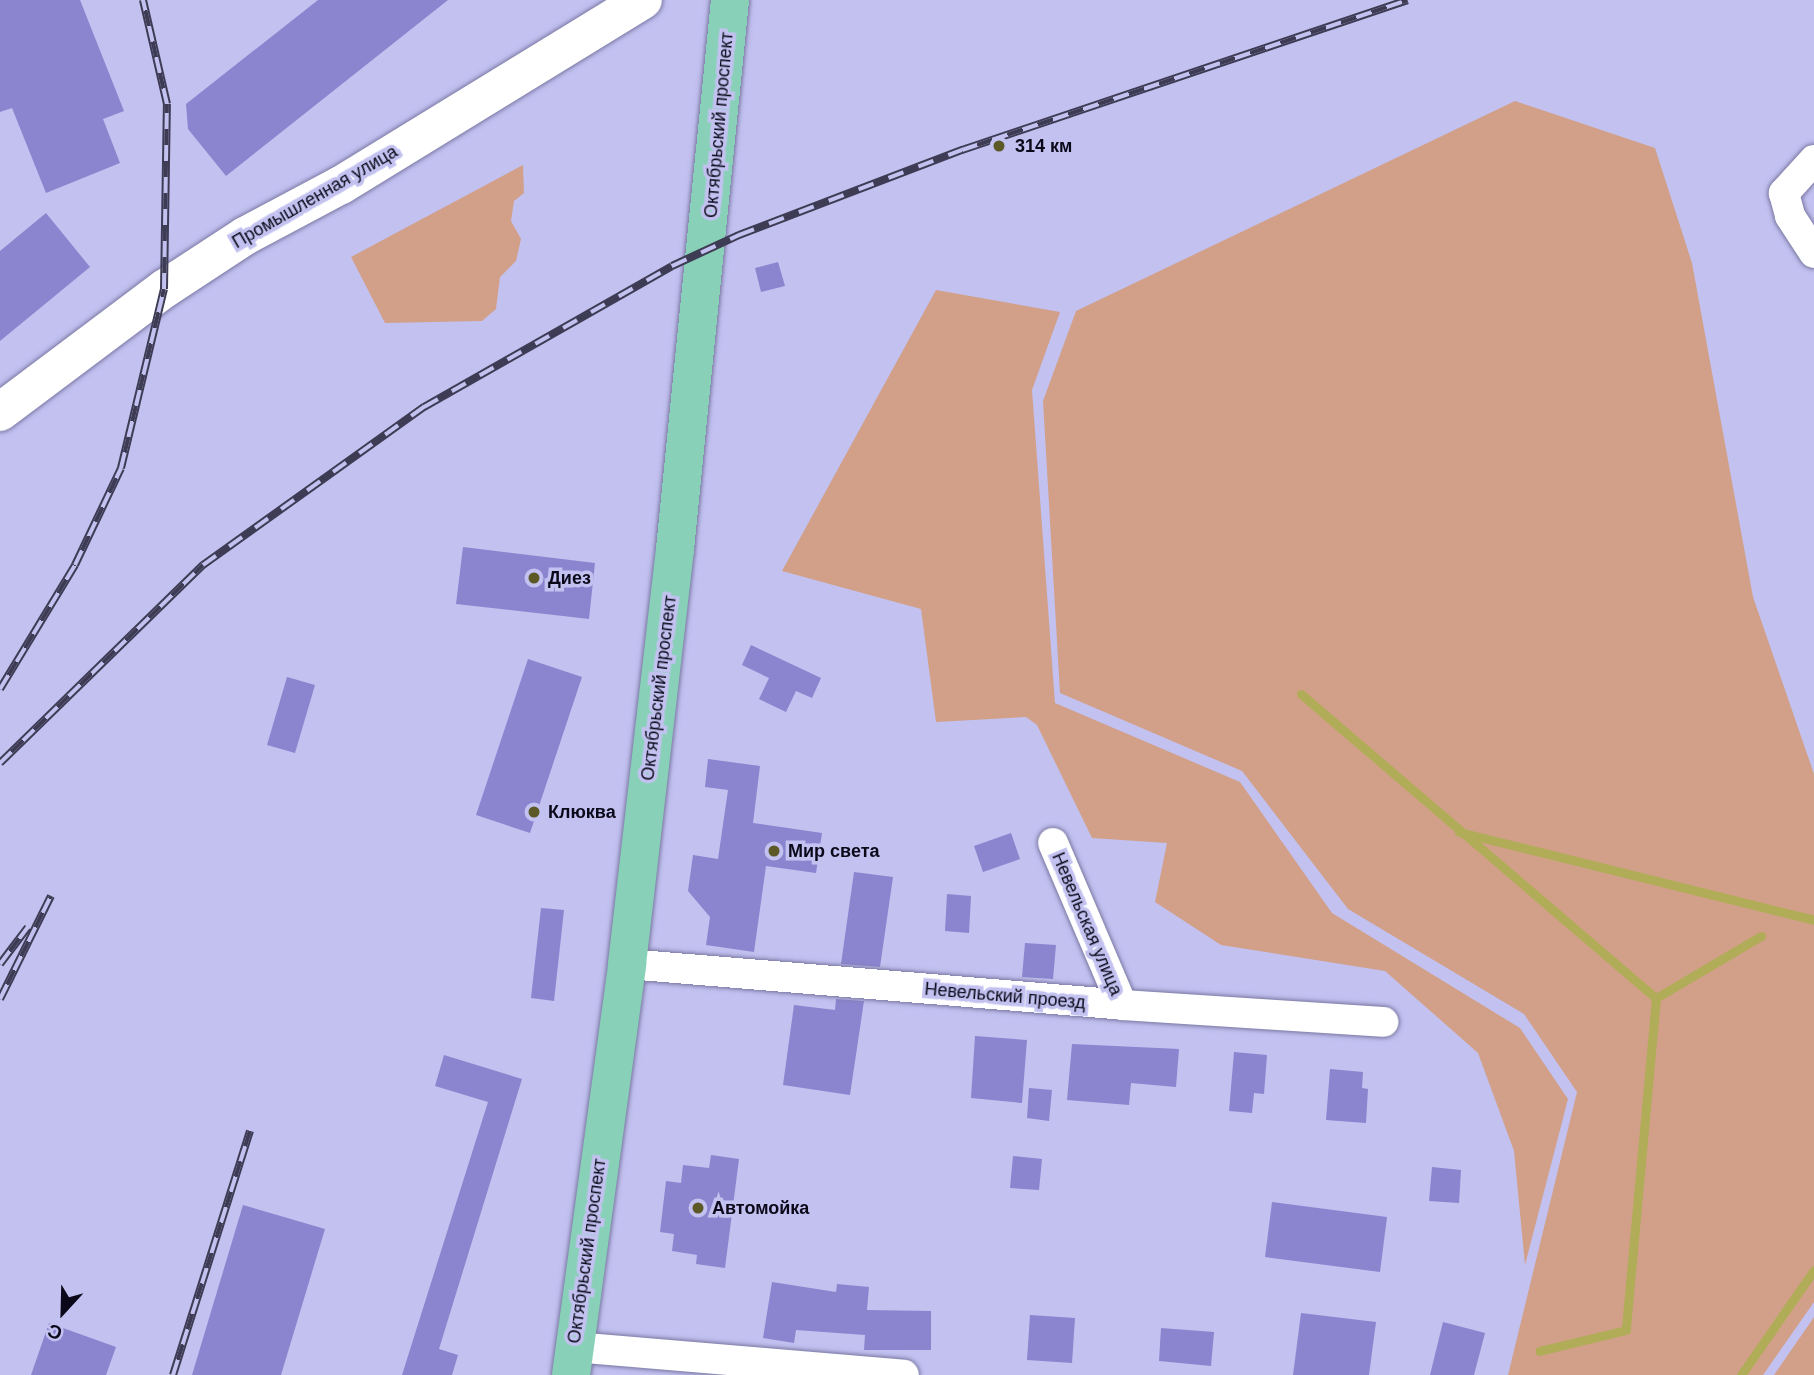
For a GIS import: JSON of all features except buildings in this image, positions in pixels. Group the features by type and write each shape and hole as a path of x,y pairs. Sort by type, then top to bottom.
{"main road":[{"name":"Промышленная улица","path":"0,412 164,289 245,236 341,185 643,0"},
{"name":"Октябрьский проспект","path":"573,1361 627,964 707,263 730,0"}],"street":[{"path":"1812,160 1784,194 1790,216 1814,253"},
{"name":"Невельская улица","path":"1053,842 1122,1005"},
{"name":"Невельский проезд","path":"627,964 1122,1005 1383,1022"},
{"path":"573,1361 904,1375"}],"shaded area":[{"path":"1515,101 1655,148 1692,263 1753,597 1814,774 1814,1302 1763,1375 1508,1375 1577,1092 1524,1014 1348,909 1242,771 1060,693 1043,401 1076,311"},
{"path":"523,165 524,193 514,201 511,221 521,239 516,261 500,277 496,309 482,321 385,323 351,257"},
{"path":"936,290 1060,312 1032,390 1055,703 1240,782 1332,913 1520,1028 1568,1099 1525,1265 1514,1151 1478,1053 1385,971 1221,945 1155,902 1167,843 1092,838 1037,725 1026,717 936,722 921,609 782,571"},
{"path":"1814,1317 1814,1375 1774,1375"}],"waterway":[{"path":"1301,694 1656,998 1626,1330 1539,1351"},
{"path":"1459,832 1814,920"},
{"path":"1656,998 1761,936"},
{"path":"1741,1375 1814,1270"}],"railway":[{"path":"0,689 75,565 121,468 164,289 167,104 143,0"},
{"path":"0,763 203,565 424,407 672,266 739,235 962,150 1407,0"},
{"path":"0,999 51,896"},
{"path":"0,964 28,927"},
{"path":"173,1375 250,1131"}],"place":[{"name":"314 км","path":"999,146"},
{"name":"Диез","path":"534,578"},
{"name":"Клюква","path":"534,812"},
{"name":"Мир света","path":"774,851"},
{"name":"Автомойка","path":"698,1208"}]}
